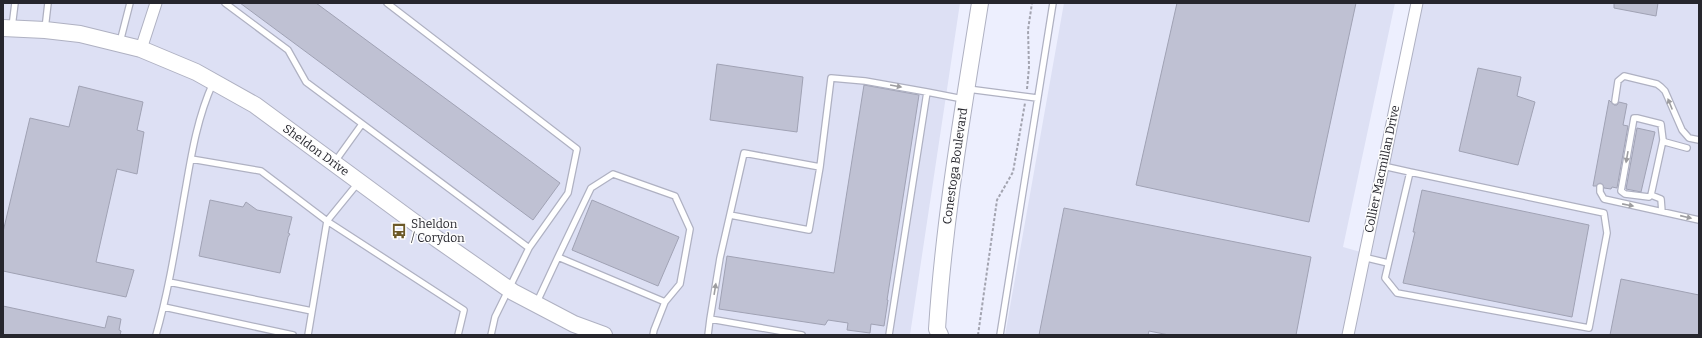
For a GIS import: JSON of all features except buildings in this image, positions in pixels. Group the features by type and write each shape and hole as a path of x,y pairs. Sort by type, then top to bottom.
{"street":[{"path":"141,49 156,3"},
{"name":"Conestoga Boulevard","path":"937,333 941,269 952,184 980,3"},
{"name":"Collier Macmillan Drive","path":"1348,335 1417,3"},
{"name":"Sheldon Drive","path":"8,28 80,34 141,49 214,81 255,106 509,290 574,324 604,335"}],"lane":[{"path":"8,28 15,3"},
{"path":"45,30 48,3"},
{"path":"119,44 130,3"},
{"path":"225,3 288,50 306,82 529,248"},
{"path":"387,3 577,149 568,194 529,248 495,317 491,335"},
{"path":"1000,335 1053,3"},
{"path":"1615,101 1618,81 1624,76 1657,84 1665,91 1682,130 1689,138 1699,140"},
{"path":"730,215 809,230 820,167 831,78 865,81 927,92 1037,98"},
{"path":"156,335 169,282 191,159 204,104 214,81"},
{"path":"889,335 927,92"},
{"path":"1634,118 1661,124 1663,140 1651,195 1649,198 1631,195 1622,193 1621,190 1634,118"},
{"path":"334,163 362,124"},
{"path":"1663,140 1665,142 1687,148"},
{"path":"708,335 720,258 744,153 820,167"},
{"path":"191,159 261,171 327,221 464,310 458,335"},
{"path":"1383,166 1604,214 1607,233 1589,328 1397,293 1385,278 1410,172"},
{"path":"536,304 591,188 613,174 675,196 690,229 680,284 665,302 654,330 654,335"},
{"path":"308,335 327,221 359,181"},
{"path":"1600,187 1600,192 1604,200 1699,220"},
{"path":"1651,195 1662,201 1662,212"},
{"path":"558,257 665,302"},
{"path":"1363,257 1388,263"},
{"path":"169,282 312,311"},
{"path":"164,307 294,335"},
{"path":"710,319 802,335"}],"path":[{"path":"978,335 997,200 1013,172 1026,97 1029,67 1028,30 1032,3"}],"shaded area":[{"path":"3,3 960,3 910,335 3,335"},
{"path":"1064,3 1395,3 1343,247 1371,255 1419,3 1699,3 1699,335 1005,335"}],"place":[{"name":"Sheldon / Corydon","path":"399,231"}]}
